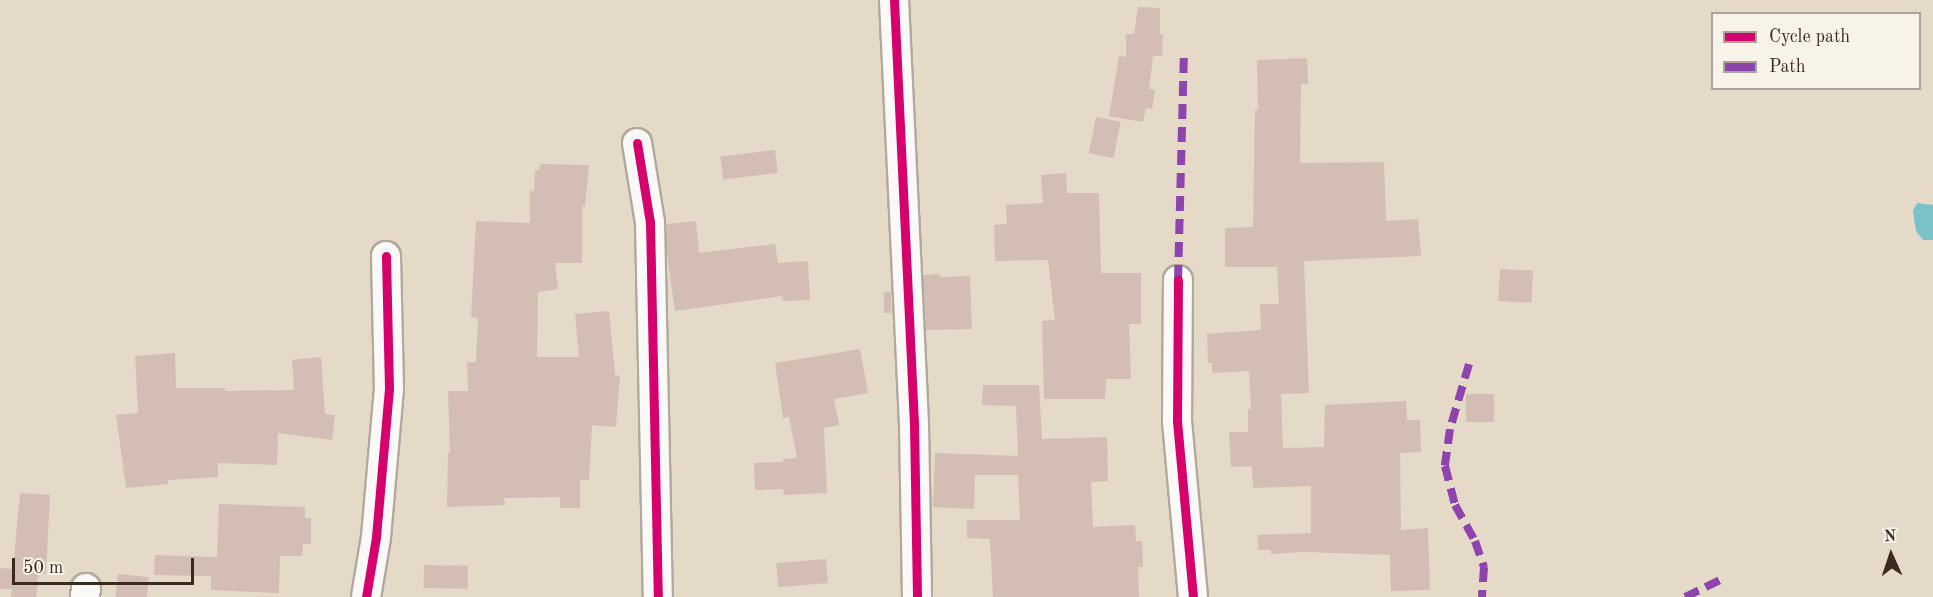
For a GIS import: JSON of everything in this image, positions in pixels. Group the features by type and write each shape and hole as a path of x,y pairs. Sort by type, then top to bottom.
{"street":[{"path":"894,0 914,424 917,597"},
{"path":"637,143 650,222 658,597"},
{"path":"366,597 376,537 389,389 386,256"},
{"path":"1178,280 1177,421 1194,597"}],"water":[{"path":"1917,203 1933,205 1933,240 1923,240 1916,231 1913,211"}],"building":[{"path":"1138,7 1160,8 1160,34 1163,34 1162,56 1153,56 1149,89 1155,90 1152,109 1146,108 1143,122 1109,116 1119,56 1126,57 1126,34 1134,34"},
{"path":"1307,58 1308,84 1301,84 1300,163 1384,162 1386,221 1418,219 1421,256 1304,261 1309,393 1281,394 1283,448 1324,447 1325,405 1406,401 1407,420 1420,420 1421,452 1400,453 1401,530 1428,528 1430,590 1391,591 1390,555 1303,552 1271,554 1271,550 1258,550 1258,535 1311,533 1311,486 1253,488 1252,466 1231,467 1229,432 1248,432 1248,409 1251,409 1249,371 1212,373 1212,363 1208,363 1207,334 1261,330 1260,304 1279,304 1277,267 1225,267 1225,228 1253,227 1255,110 1258,110 1257,60"},
{"path":"1096,117 1121,122 1113,158 1089,153"},
{"path":"775,150 778,173 723,180 720,157"},
{"path":"540,164 589,165 585,206 582,206 582,263 555,263 558,289 538,292 537,357 579,357 575,314 609,311 615,375 620,376 616,427 592,425 589,480 580,480 580,508 560,508 560,497 504,498 505,505 447,507 448,453 450,453 448,391 468,391 467,362 476,362 478,318 471,317 476,221 530,223 530,191 534,191 535,170 539,170"},
{"path":"1066,173 1067,193 1099,193 1101,273 1141,273 1141,324 1129,324 1131,379 1106,379 1105,399 1044,399 1042,321 1055,320 1048,260 995,261 994,225 1007,224 1006,205 1043,203 1041,175"},
{"path":"696,221 699,253 775,244 778,263 808,261 810,300 783,301 782,296 675,311 667,254 667,224"},
{"path":"1500,269 1533,271 1531,303 1498,301"},
{"path":"940,274 940,277 970,276 972,329 926,330 923,275"},
{"path":"884,292 891,292 891,313 884,313"},
{"path":"860,349 868,393 834,399 839,425 824,428 827,493 784,495 783,489 755,490 754,463 783,462 783,459 797,458 789,417 783,418 775,363"},
{"path":"175,353 176,388 225,388 225,391 294,390 292,360 321,357 325,414 335,415 332,440 278,433 277,465 218,463 218,477 168,480 168,484 126,488 116,415 138,413 135,356"},
{"path":"983,385 1039,385 1042,439 1107,437 1108,481 1091,482 1093,527 1135,525 1136,541 1142,541 1143,567 1138,567 1139,597 993,597 990,539 967,538 967,520 1020,520 1018,475 975,475 974,509 933,507 935,453 1018,456 1016,406 982,405"},
{"path":"1466,394 1494,394 1494,422 1466,422"},
{"path":"20,493 50,495 46,574 39,573 36,597 11,597 12,589 0,589 0,568 13,569"},
{"path":"219,504 305,507 305,518 311,518 311,544 303,544 302,556 280,556 279,593 211,590 211,576 154,575 155,555 217,557"},
{"path":"826,559 828,583 778,587 776,563"},
{"path":"424,565 468,566 468,589 424,588"},
{"path":"118,574 149,577 147,597 116,597"}],"marked path":[{"path":"1178,280 1184,55"},
{"path":"1469,364 1450,429 1445,466 1455,505 1475,541 1484,567 1482,597"},
{"path":"1685,597 1722,579"}],"cycle path":[{"path":"894,0 914,424 917,597"},
{"path":"637,143 650,222 658,597"},
{"path":"366,597 376,537 389,389 386,256"},
{"path":"1178,280 1177,421 1193,597"}]}
